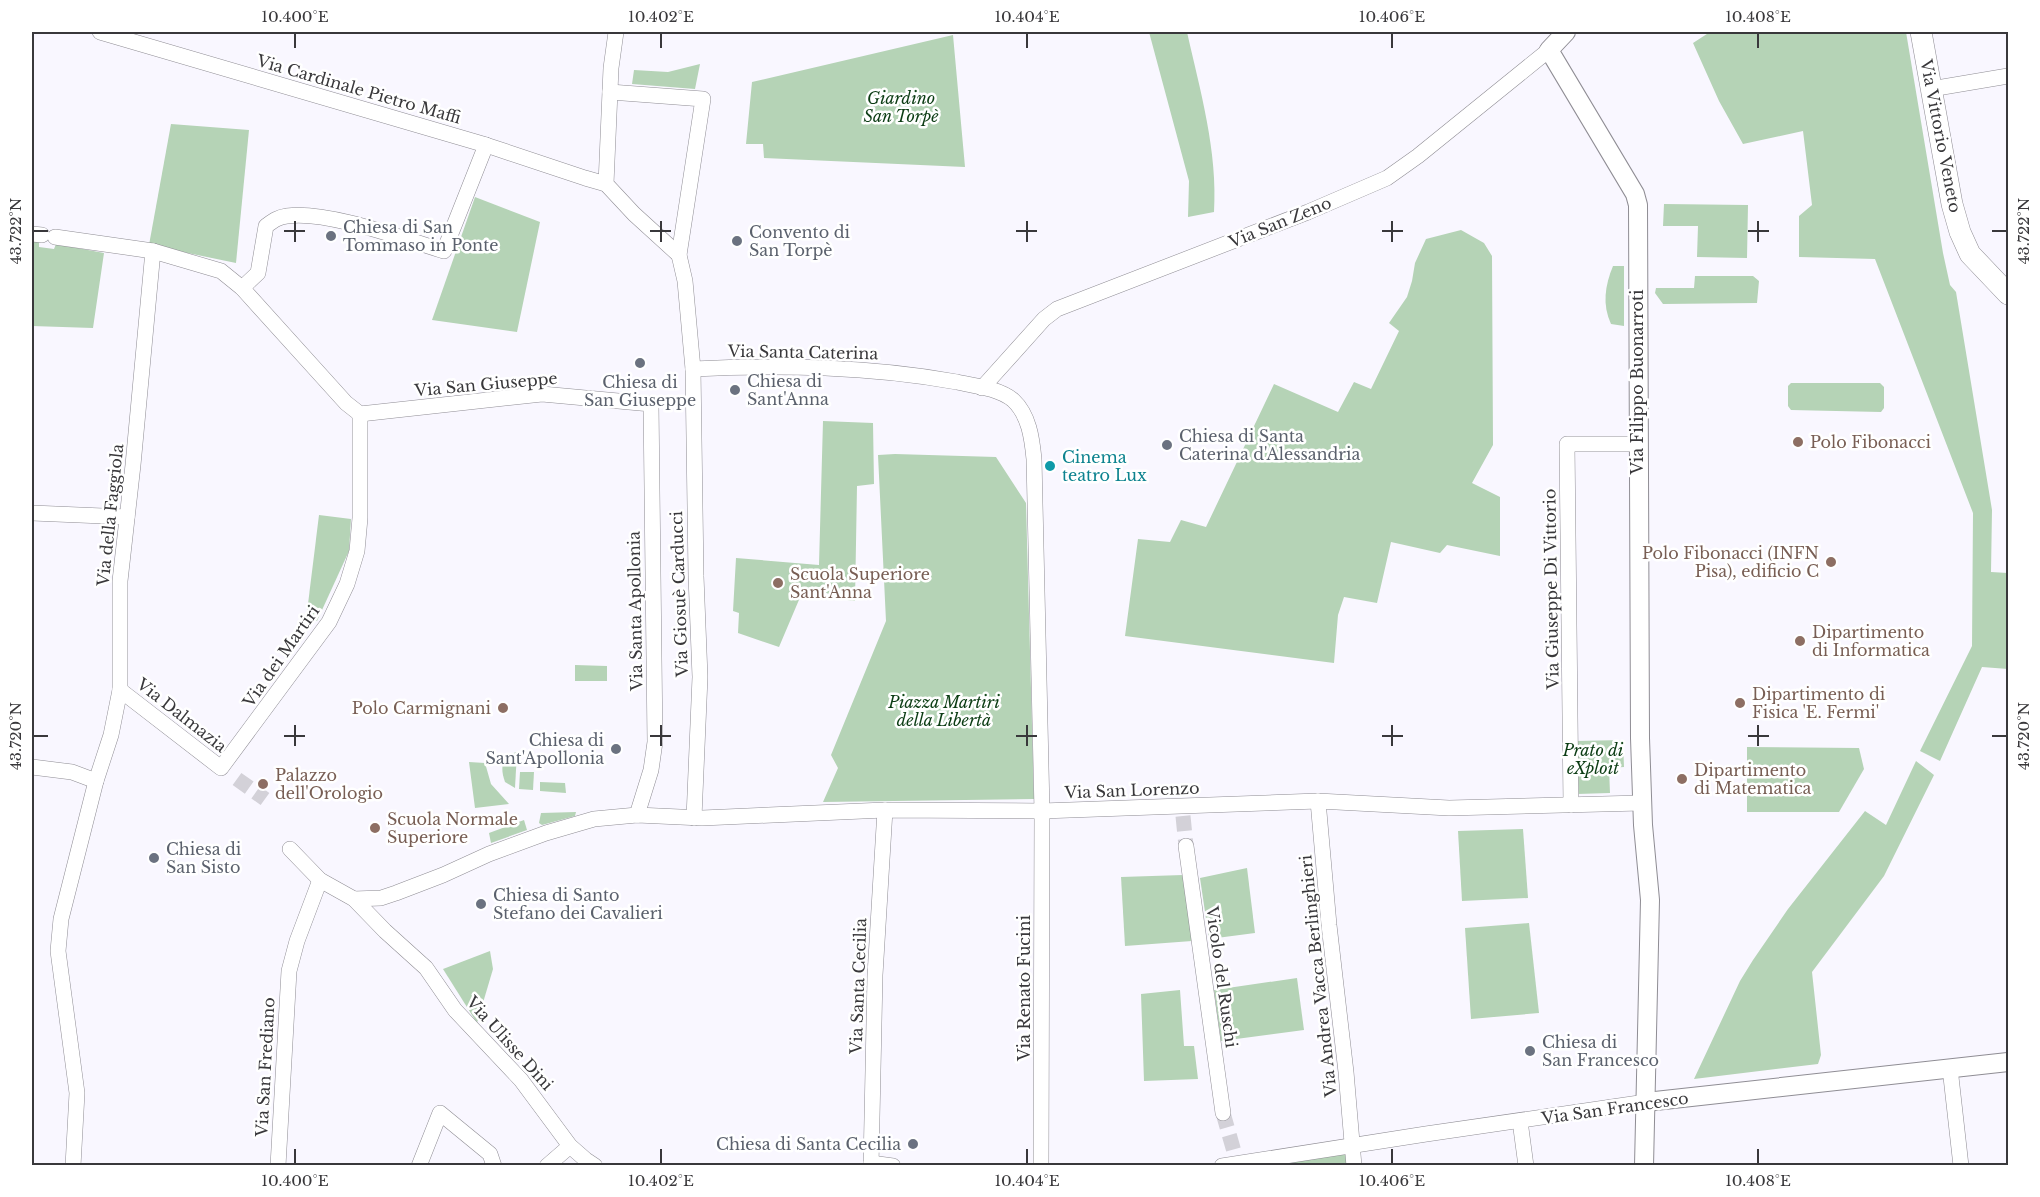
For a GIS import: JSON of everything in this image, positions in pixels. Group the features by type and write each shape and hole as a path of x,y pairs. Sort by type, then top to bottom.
{"main road":[{"name":"Via Vittorio Veneto","path":"1922,32 1952,204 1960,232 1974,259 2008,294"}],"street":[{"name":"Via Cardinale Pietro Maffi","path":"100,32 486,145 606,184"},
{"path":"616,32 610,92 606,184 634,214 679,255"},
{"name":"Via San Zeno","path":"982,388 1044,319 1057,309 1308,212 1387,178 1418,156 1549,50 1566,32"},
{"name":"Via Filippo Buonarroti","path":"1549,50 1637,199 1641,803 1650,900 1646,1102"},
{"path":"1931,89 2008,76"},
{"path":"610,92 703,99 679,255"},
{"path":"242,288 258,273 266,226 287,216 324,218 444,251 486,145"},
{"path":"43,235 153,251 221,271 242,288 346,404 360,414"},
{"name":"Via della Faggiola","path":"73,1166 76,1093 58,951 61,919 74,863 111,735 120,690 120,581 153,251"},
{"name":"Via Giosuè Carducci","path":"679,255 685,281 693,369 700,677 693,818"},
{"name":"Via Santa Caterina","path":"693,369 847,368 916,375 1004,394 1022,411 1032,440 1034,459 1042,811"},
{"name":"Via San Giuseppe","path":"360,414 542,394 651,404"},
{"name":"Via Santa Apollonia","path":"629,816 651,770 655,742 651,404"},
{"name":"Via dei Martiri","path":"221,768 329,622 347,584 357,550 360,518 360,414"},
{"name":"Via Giuseppe Di Vittorio","path":"1571,805 1567,444 1638,444"},
{"path":"32,513 127,518"},
{"name":"Via Dalmazia","path":"120,690 221,768"},
{"path":"32,767 72,772 96,781"},
{"name":"Via San Lorenzo","path":"354,899 381,898 538,836 594,819 629,816 693,818 885,810 1182,811 1318,801 1449,808 1641,803"},
{"name":"Via Andrea Vacca Berlinghieri","path":"1318,801 1354,1166"},
{"name":"Via Santa Cecilia","path":"871,1164 875,975 885,810"},
{"name":"Via Renato Fucini","path":"1041,1166 1042,811"},
{"name":"Vicolo del Ruschi","path":"1186,846 1223,1113"},
{"name":"Via Ulisse Dini","path":"290,849 320,880 354,899 426,968 454,1010 521,1080 570,1146 595,1166"},
{"name":"Via San Frediano","path":"278,1166 289,971 297,941 320,880"},
{"name":"Via San Francesco","path":"1222,1166 1238,1161 1646,1102 2008,1062"},
{"path":"1950,1068 1960,1166"},
{"path":"1644,1166 1646,1102"},
{"path":"419,1166 440,1113 492,1160"},
{"path":"1520,1121 1526,1166"},
{"path":"547,1166 570,1146"},
{"path":"871,1164 893,1166"}],"green space":[{"path":"1149,32 1187,32 1211,144 1215,189 1214,212 1188,217 1189,181"},
{"path":"1710,32 1906,32 1943,253 1950,285 1956,292 1992,510 1991,572 2008,573 2008,669 1982,667 1940,761 1920,751 1972,646 1973,513 1875,259 1799,257 1799,216 1812,205 1803,131 1743,144 1719,101 1693,43"},
{"name":"Giardino San Torpè","path":"953,35 965,167 764,158 763,144 746,144 752,82"},
{"path":"700,64 695,89 632,84 634,70 668,72"},
{"path":"171,124 249,130 236,263 149,245"},
{"path":"475,197 540,222 517,332 432,320"},
{"path":"1664,204 1748,205 1747,258 1697,257 1698,226 1663,226"},
{"path":"1461,230 1484,243 1492,256 1493,445 1472,483 1500,497 1500,556 1447,545 1440,553 1391,542 1377,603 1344,597 1338,615 1334,663 1125,636 1138,539 1170,542 1181,520 1206,527 1274,384 1338,412 1354,382 1371,389 1399,331 1389,323 1407,297 1415,263 1426,239"},
{"path":"32,241 39,242 39,247 54,249 56,244 104,253 93,328 32,326"},
{"path":"1613,266 1624,266 1624,326 1611,324 1606,310 1606,288"},
{"path":"1695,276 1753,276 1759,281 1757,303 1663,304 1655,293 1656,288 1694,288"},
{"path":"1791,383 1880,383 1884,387 1884,408 1881,412 1791,410 1788,406 1788,386"},
{"path":"823,421 873,423 874,484 857,486 855,601 831,596 820,587 804,588 779,647 738,633 739,613 733,611 736,558 819,565"},
{"name":"Piazza Martiri della Libertà","path":"878,455 996,457 1026,503 1034,799 823,802 838,768 831,755 886,621"},
{"path":"319,515 351,519 349,551 317,621 306,620"},
{"path":"575,665 607,666 607,681 575,681"},
{"name":"Prato di eXploit","path":"1623,740 1624,767 1609,768 1610,793 1577,794 1575,741"},
{"path":"1747,747 1859,748 1864,769 1839,812 1747,812"},
{"path":"517,752 515,788 505,782 502,767 508,756"},
{"path":"1916,761 1934,775 1884,876 1812,972 1821,1055 1818,1064 1694,1079 1740,981 1788,909 1865,811 1886,825"},
{"path":"469,762 485,763 491,784 509,804 475,808"},
{"path":"520,772 534,772 533,790 519,789"},
{"path":"540,782 565,783 566,793 540,791"},
{"path":"576,812 575,816 542,825 539,823 541,813"},
{"path":"524,820 527,830 491,843 489,833"},
{"path":"1523,829 1528,898 1462,901 1458,831"},
{"path":"1247,868 1255,933 1209,939 1200,878"},
{"path":"1183,875 1192,941 1125,946 1121,877"},
{"path":"1529,923 1539,1013 1471,1019 1465,928"},
{"path":"490,951 493,969 477,1023 443,969"},
{"path":"1297,978 1304,1030 1221,1041 1214,990"},
{"path":"1180,990 1184,1046 1194,1046 1198,1079 1144,1081 1141,994"},
{"path":"1352,1146 1354,1165 1240,1166"}],"tunnel":[{"path":"237,779 265,799"},
{"path":"1183,816 1186,846"},
{"path":"1223,1113 1235,1155"}],"place":[{"name":"Chiesa di San Tommaso in Ponte","path":"331,236"},
{"name":"Convento di San Torpè","path":"737,241"},
{"name":"Chiesa di San Giuseppe","path":"640,363"},
{"name":"Chiesa di Sant'Anna","path":"735,390"},
{"name":"Polo Fibonacci","path":"1798,442"},
{"name":"Chiesa di Santa Caterina d'Alessandria","path":"1167,445"},
{"name":"Cinema teatro Lux","path":"1050,466"},
{"name":"Polo Fibonacci (INFN Pisa), edificio C","path":"1831,562"},
{"name":"Scuola Superiore Sant'Anna","path":"778,583"},
{"name":"Dipartimento di Informatica","path":"1800,641"},
{"name":"Dipartimento di Fisica 'E. Fermi'","path":"1740,703"},
{"name":"Polo Carmignani","path":"503,708"},
{"name":"Chiesa di Sant'Apollonia","path":"616,749"},
{"name":"Dipartimento di Matematica","path":"1682,779"},
{"name":"Palazzo dell'Orologio","path":"263,784"},
{"name":"Scuola Normale Superiore","path":"375,828"},
{"name":"Chiesa di San Sisto","path":"154,858"},
{"name":"Chiesa di Santo Stefano dei Cavalieri","path":"481,904"},
{"name":"Chiesa di San Francesco","path":"1530,1051"},
{"name":"Chiesa di Santa Cecilia","path":"913,1144"}]}
